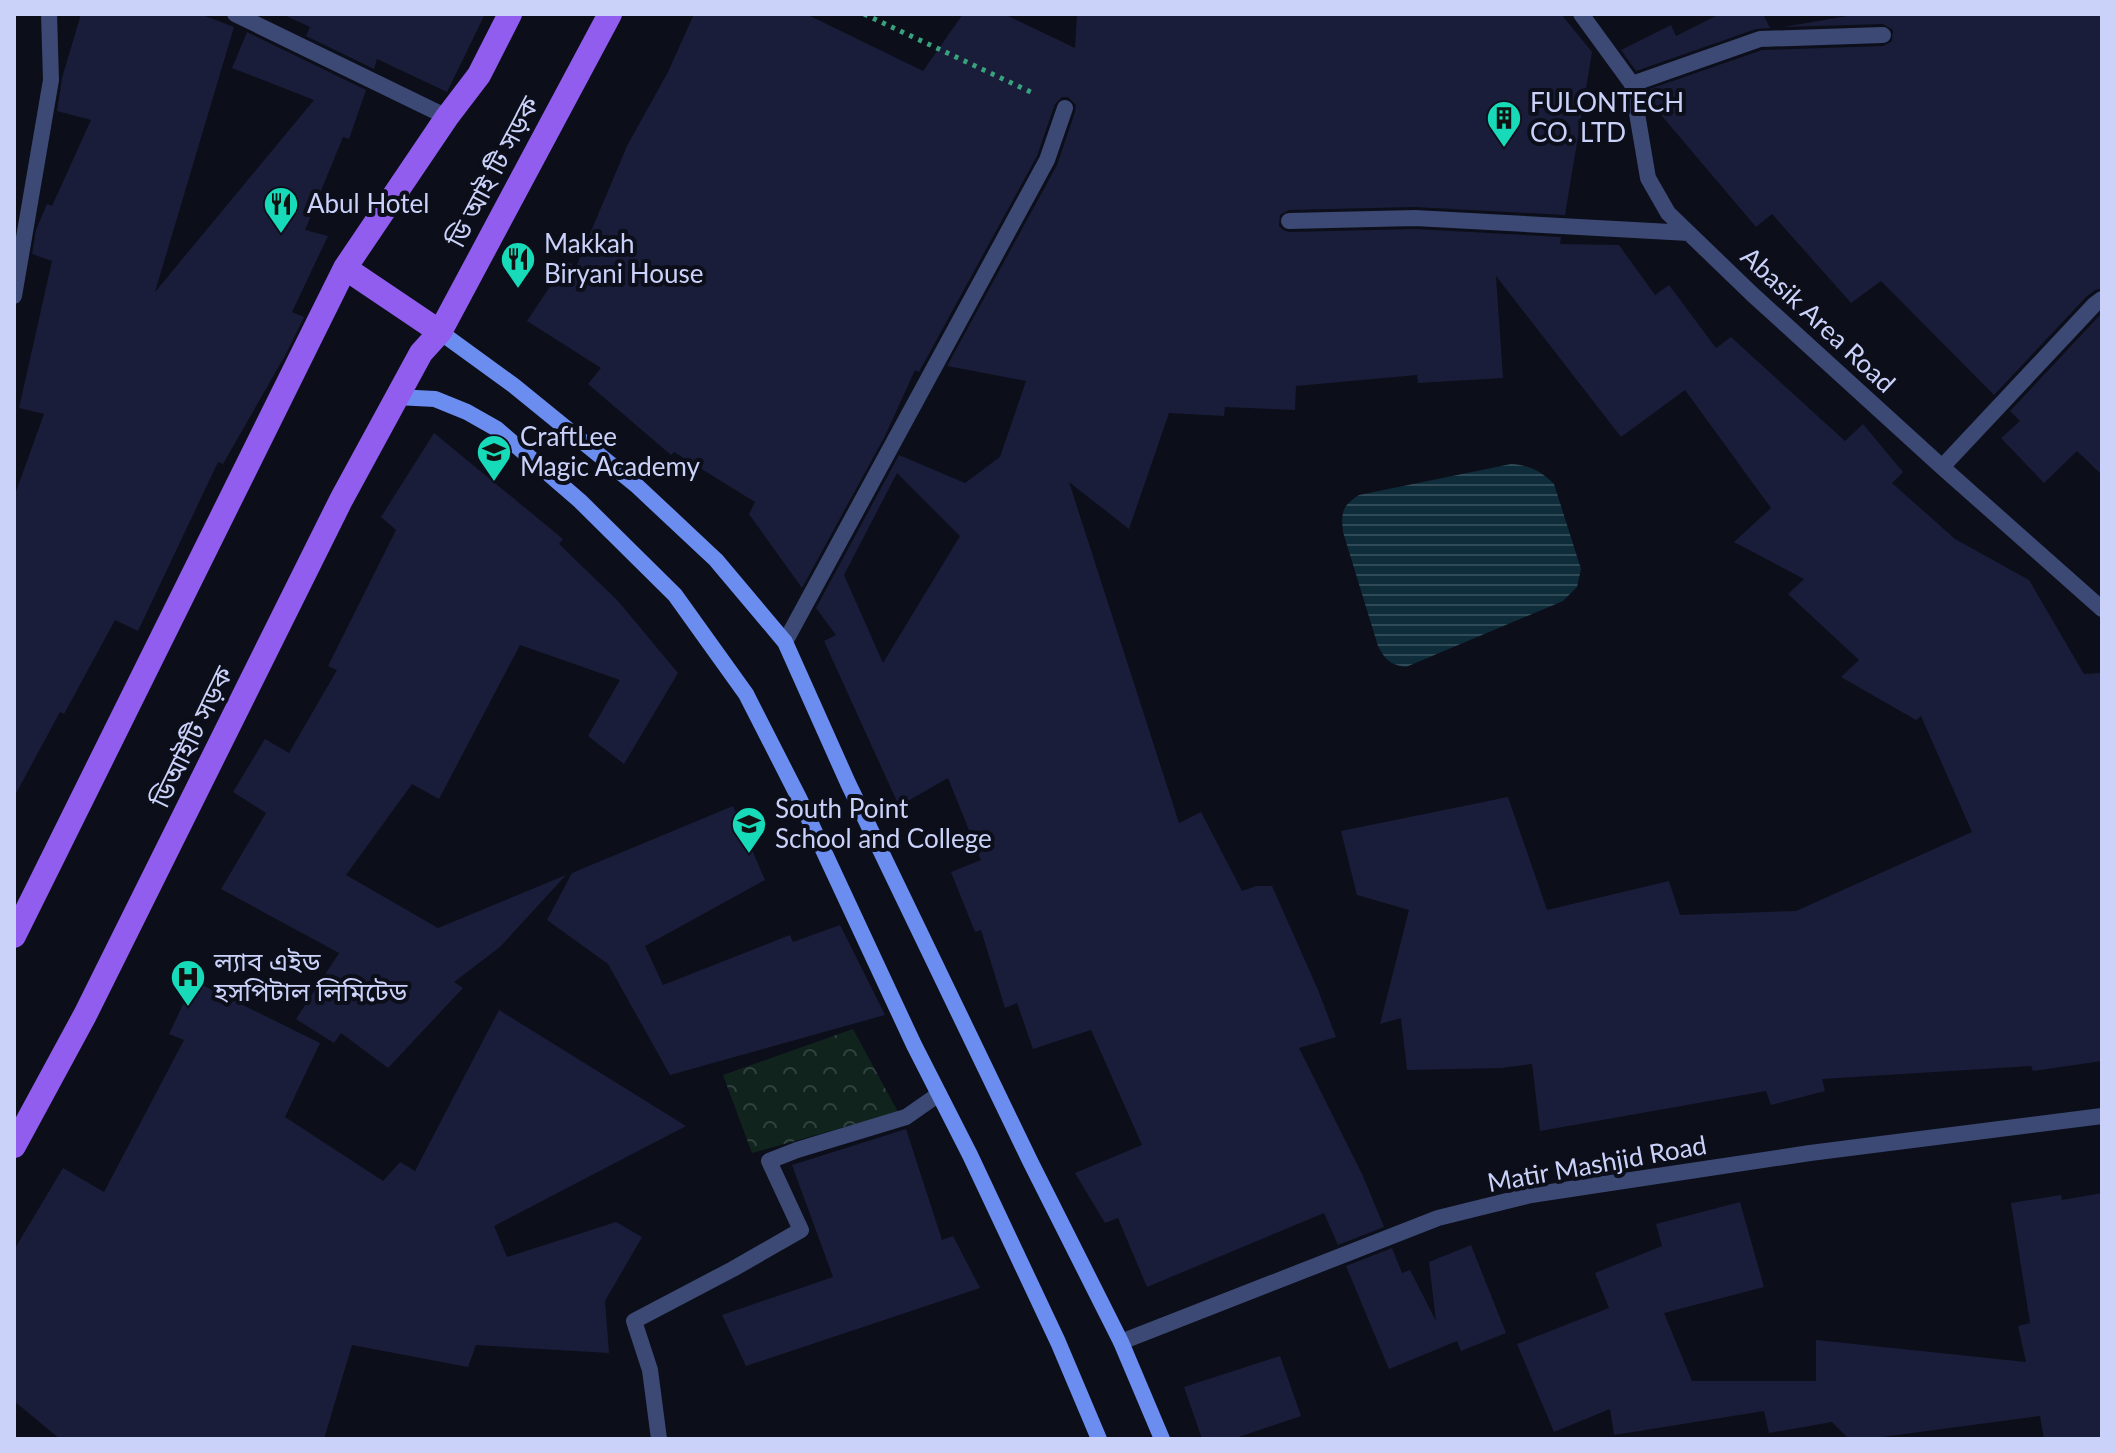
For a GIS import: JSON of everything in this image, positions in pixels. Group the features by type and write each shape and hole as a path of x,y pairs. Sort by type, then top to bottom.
{"main road":[{"path":"14,936 345,268 479,75 510,14"},
{"name":"ডি আই টি সড়ক","path":"421,353 440,332 610,14"},
{"path":"345,268 440,332"},
{"name":"ডিআইটি সড়ক","path":"14,1146 85,1015 333,515 421,353"}],"street":[{"path":"14,296 51,80 49,14"},
{"path":"235,14 447,117"},
{"name":"Abasik Area Road","path":"1581,14 1632,84 1648,178 1668,213 1752,294 2102,609"},
{"path":"1632,84 1760,39 1883,35"},
{"path":"785,642 1047,160 1065,108"},
{"path":"1289,221 1415,218 1689,233"},
{"path":"1942,467 2102,299"},
{"path":"440,332 513,385 636,485 716,560 785,642 848,783 1121,1342 1162,1439"},
{"path":"396,397 435,399 497,429 580,501 675,595 746,694 970,1155 1058,1342 1099,1439"},
{"path":"659,1439 650,1370 634,1321 801,1230 769,1161 906,1117 939,1094"},
{"name":"Matir Mashjid Road","path":"1121,1342 1438,1218 1531,1195 1810,1153 2102,1116"}],"path":[{"path":"864,14 1065,108"}],"green space":[{"path":"853,1029 898,1112 752,1153 723,1075"}],"water":[{"path":"1511,464 1534,470 1554,484 1581,569 1577,587 1563,601 1406,667 1392,663 1378,646 1343,532 1346,506 1359,495"}],"building":[{"path":"81,14 200,14 234,27 155,292 314,100 232,68 247,32 366,90 349,139 343,137 305,230 328,236 292,312 304,317 286,354 223,464 218,462 138,631 115,620 14,797 14,497 44,414 19,408 52,261 32,254 36,230 47,204 52,206 91,120 57,111 62,78"},
{"path":"282,14 485,14 447,92 377,59 374,69 306,36 310,27"},
{"path":"694,14 806,14 923,71 963,14 1004,14 1075,48 1077,14 1561,14 1592,52 1565,215 1415,207 1289,210 1280,215 1279,226 1289,232 1415,229 1561,237 1560,244 1619,245 1655,295 1669,285 1716,348 1731,337 1845,441 1863,424 1903,472 1892,483 1955,539 2029,580 2084,674 2102,673 2102,1061 2033,1071 2031,1066 1822,1079 1825,1091 1771,1105 1766,1091 1540,1131 1532,1064 1501,1068 1407,1070 1401,1018 1380,1024 1409,910 1357,895 1341,831 1508,797 1547,910 1669,881 1680,915 1796,911 1972,832 1921,716 1916,720 1841,677 1859,660 1788,594 1804,579 1734,542 1771,508 1685,390 1621,437 1496,276 1503,378 1418,383 1417,375 1296,386 1295,410 1225,407 1224,416 1169,413 1129,529 1069,482 1179,823 1201,812 1242,891 1256,886 1272,886 1318,990 1336,1037 1299,1048 1363,1176 1384,1227 1338,1245 1324,1213 1147,1287 1118,1218 1105,1223 1075,1173 1142,1145 1091,1030 1033,1049 1017,1003 1005,1008 981,930 975,932 951,872 981,860 948,778 899,806 824,641 836,635 816,608 899,455 965,483 1000,457 1026,381 947,366 1057,165 1076,105 1068,97 1062,97 1055,104 1037,156 919,372 915,370 885,436 802,588 749,514 755,502 674,452 671,455 588,384 601,368 527,321 567,261 576,267 627,146 668,72","holes":["897,473 960,536 883,663 844,575"]},
{"path":"1720,14 1763,14 1770,28 1756,29 1636,71 1621,50 1671,25 1676,36"},
{"path":"1859,14 2102,14 2102,288 2086,297 1994,395 1881,281 1851,303 1772,214 1756,227 1645,96 1644,91 1762,50 1883,46 1892,41 1893,30 1883,24 1783,27"},
{"path":"2102,313 2102,475 2077,451 2044,483 2001,438 2020,421 2010,411"},
{"path":"434,433 563,539 559,544 618,601 678,673 624,764 588,736 620,680 520,645 439,799 412,784 346,875 438,928 566,875 500,947 454,982 463,988 388,1068 341,1033 334,1043 296,1019 339,953 221,889 266,813 233,792 265,739 289,753 337,670 328,666 396,530 381,517"},
{"path":"733,806 765,880 645,946 663,985 790,935 793,942 840,925 885,1015 670,1075 608,964 547,920 572,873"},
{"path":"194,981 320,1043 285,1117 383,1181 400,1162 415,1171 499,1010 686,1126 494,1226 507,1257 616,1222 642,1237 605,1301 609,1353 476,1345 468,1367 352,1345 324,1439 60,1439 14,1401 14,1250 63,1168 104,1192 184,1040 169,1034"},
{"path":"906,1129 942,1240 953,1236 980,1288 746,1366 722,1315 833,1277 792,1165"},
{"path":"2102,1193 2102,1439 2044,1439 2040,1416 1867,1439 1849,1439 1832,1422 1769,1433 1764,1411 1614,1435 1610,1409 1554,1432 1517,1344 1609,1308 1595,1273 1662,1246 1656,1224 1740,1202 1764,1287 1664,1313 1692,1381 1816,1381 1816,1340 2026,1362 2018,1326 2030,1323 2011,1203 2061,1195 2062,1200"},
{"path":"1471,1245 1506,1333 1461,1351 1457,1341 1389,1369 1346,1266 1392,1248 1402,1273 1410,1270 1436,1321 1429,1262"},
{"path":"1280,1356 1301,1416 1233,1439 1202,1439 1184,1387"}],"place":[{"name":"FULONTECH CO. LTD","path":"1504,149"},
{"name":"Abul Hotel","path":"281,235"},
{"name":"Makkah Biryani House","path":"518,290"},
{"name":"CraftLee Magic Academy","path":"494,483"},
{"name":"South Point School and College","path":"749,855"},
{"name":"ল্যাব এইড হসপিটাল লিমিটেড","path":"188,1008"}]}
